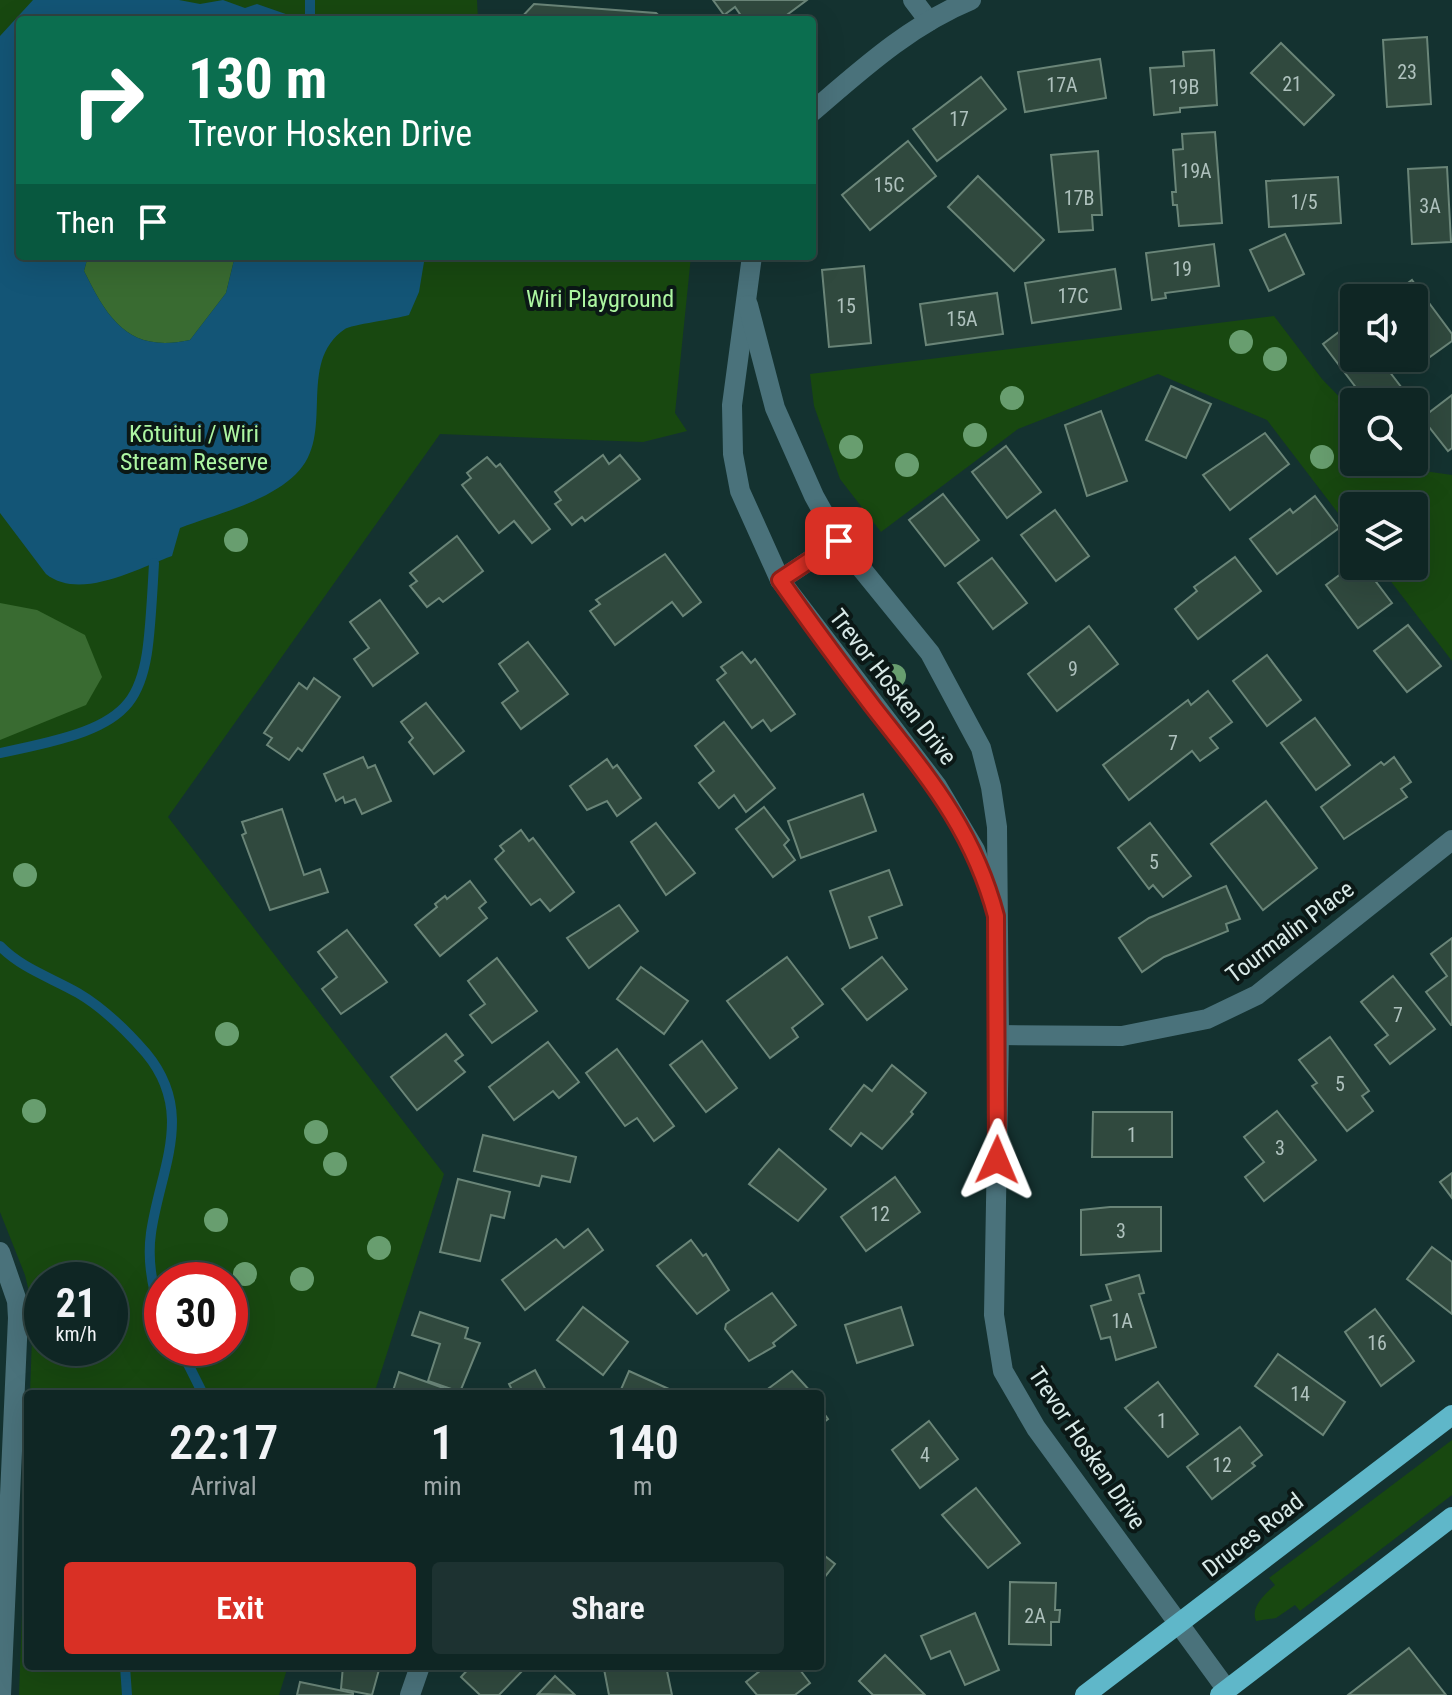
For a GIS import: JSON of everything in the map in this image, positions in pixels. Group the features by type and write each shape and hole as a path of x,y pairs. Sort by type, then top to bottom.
{"main road":[{"name":"Druces Road","path":"1085,1695 1452,1415"},
{"path":"1224,1692 1452,1517"}],"street":[{"path":"913,0 929,21"},
{"path":"816,109 893,45 929,21 971,0"},
{"name":"Trevor Hosken Drive","path":"752,260 748,305 734,377 733,454 740,491 780,580 937,786 975,850 996,916"},
{"name":"Trevor Hosken Drive","path":"748,305 775,408 814,496 839,541 930,653 981,748 997,827 999,1035 994,1315 1003,1371 1036,1428 1180,1624 1224,1692"},
{"path":"780,580 839,541"},
{"name":"Tourmalin Place","path":"999,1035 1122,1036 1207,1019 1257,995 1452,840"},
{"path":"0,1252 17,1301 18,1318 4,1512 1,1695"},
{"path":"410,1695 419,1670"}],"green space":[{"name":"Kōtuitui / Wiri Stream Reserve","path":"0,0 477,0 478,16 16,16 16,260 691,260 675,413 687,431 643,442 440,434 168,817 444,1174 375,1390 30,1390 31,1366 128,1366 128,1262 24,1262 24,1272 0,1212"},
{"path":"87,260 234,260 226,293 190,340 169,343 151,342 124,329 103,305 84,271"},
{"path":"1274,316 1340,398 1340,476 1428,476 1428,472 1452,475 1452,661 1390,580 1428,580 1428,492 1340,492 1340,516 1267,420 1158,374 1018,429 881,532 840,479 814,406 810,374"},
{"path":"0,603 37,610 85,635 102,677 86,705 0,740"},
{"path":"1452,1440 1452,1495 1300,1611 1295,1605 1276,1618 1256,1621 1257,1606 1275,1585 1269,1578"},
{"path":"24,1555 24,1670 287,1670 279,1695 19,1695"}],"water":[{"path":"33,0 179,0 200,4 223,0 245,8 257,4 292,16 18,16"},
{"path":"16,19 16,260 87,260 84,271 103,305 112,318 136,337 169,343 190,340 226,293 234,260 424,260 419,292 409,315 349,327 330,343 318,380 314,440 308,458 296,474 256,500 180,528 172,556 125,575 91,584 60,582 46,574 0,513 0,36"}],"building":[{"path":"713,0 807,0 785,16 741,16 735,7 724,15"},
{"path":"534,4 656,13 659,16 523,16"},
{"path":"1427,37 1431,104 1387,107 1383,40"},
{"path":"1281,43 1334,95 1304,125 1251,73"},
{"path":"1214,50 1217,105 1180,108 1180,112 1154,115 1150,68 1184,66 1183,52"},
{"path":"1100,59 1106,98 1025,112 1018,72"},
{"path":"981,77 1006,109 937,161 913,129"},
{"path":"1215,132 1222,223 1179,226 1177,205 1173,205 1172,192 1176,192 1173,150 1183,149 1182,134"},
{"path":"908,141 936,176 870,230 842,195"},
{"path":"1098,151 1102,215 1092,215 1093,230 1059,232 1051,155"},
{"path":"1447,167 1451,242 1412,244 1408,169"},
{"path":"978,176 1044,240 1014,271 948,207"},
{"path":"1338,177 1341,223 1269,227 1266,181"},
{"path":"1285,234 1304,274 1269,291 1250,250"},
{"path":"1214,244 1219,286 1165,293 1166,298 1152,300 1146,253"},
{"path":"864,266 871,343 829,347 822,270"},
{"path":"1115,269 1121,309 1032,323 1025,283"},
{"path":"997,293 1003,334 926,345 920,304"},
{"path":"1428,302 1452,334 1452,341 1428,358"},
{"path":"1340,331 1340,366 1323,344"},
{"path":"1344,372 1390,372 1402,388 1356,388"},
{"path":"1171,386 1211,404 1186,458 1146,440"},
{"path":"1452,395 1452,448 1448,451 1428,426 1428,413"},
{"path":"1101,411 1127,481 1087,496 1065,425"},
{"path":"1265,433 1289,464 1230,510 1203,475"},
{"path":"1006,446 1041,492 1007,518 972,472"},
{"path":"603,455 609,464 620,455 640,479 585,521 582,517 572,525 555,504 561,500 555,492"},
{"path":"487,457 496,467 500,464 550,529 532,543 514,521 499,533 462,485 471,478 467,473"},
{"path":"943,494 979,540 945,566 909,520"},
{"path":"1315,496 1339,528 1277,574 1250,539 1290,509 1293,513"},
{"path":"1055,510 1089,556 1056,581 1021,535"},
{"path":"457,536 483,571 443,602 439,598 427,607 410,586 417,581 410,573"},
{"path":"665,554 701,602 683,616 672,602 615,645 590,611 600,604 596,600"},
{"path":"1235,557 1261,591 1198,639 1175,609 1197,591 1194,587"},
{"path":"992,558 1027,603 993,629 958,583"},
{"path":"1340,574 1340,580 1375,580 1392,603 1358,628 1326,585"},
{"path":"380,600 418,653 373,686 354,659 369,648 350,622"},
{"path":"1408,625 1441,666 1407,692 1374,651"},
{"path":"1089,626 1118,664 1057,711 1028,674"},
{"path":"528,642 568,694 521,729 502,703 518,691 499,664"},
{"path":"742,652 751,663 755,659 795,714 771,731 763,720 752,728 717,680 726,673 721,667"},
{"path":"1267,655 1301,700 1267,726 1233,681"},
{"path":"314,678 340,697 302,751 298,748 289,760 267,745 272,738 264,733 299,683 307,689"},
{"path":"1208,691 1232,722 1210,738 1218,748 1200,761 1192,751 1129,800 1103,765 1188,700 1191,705"},
{"path":"426,703 464,751 434,774 409,742 413,738 401,722"},
{"path":"1315,718 1350,765 1316,790 1281,743"},
{"path":"724,722 775,788 746,812 734,795 719,808 699,783 714,771 695,746"},
{"path":"363,757 368,768 375,765 391,801 362,814 355,799 345,803 343,797 336,801 324,774"},
{"path":"1394,757 1411,782 1401,789 1407,797 1344,839 1321,807 1381,762 1384,765"},
{"path":"607,759 613,768 617,765 641,798 617,816 607,801 587,810 570,786"},
{"path":"863,794 876,831 801,858 788,821"},
{"path":"1266,801 1317,868 1263,910 1211,844"},
{"path":"764,807 789,840 784,845 795,860 773,877 736,829"},
{"path":"282,809 304,875 320,869 328,892 270,910 242,835 246,833 242,822"},
{"path":"656,823 695,873 666,895 631,842"},
{"path":"1150,823 1191,876 1163,897 1153,885 1149,889 1118,848"},
{"path":"521,830 529,841 533,838 574,892 550,911 540,899 531,905 495,859 504,851 500,846"},
{"path":"889,870 902,905 869,917 877,938 850,948 830,891"},
{"path":"470,881 486,902 479,908 487,918 440,956 415,925 445,896 447,899"},
{"path":"1226,886 1240,919 1226,924 1228,931 1164,957 1142,972 1119,938 1149,918"},
{"path":"619,905 638,931 589,968 567,938"},
{"path":"347,930 387,982 341,1014 322,989 337,977 318,952"},
{"path":"1452,938 1451,1025 1426,992 1447,976 1431,954"},
{"path":"787,957 823,1004 792,1028 798,1037 770,1058 727,1001"},
{"path":"882,957 907,989 867,1020 842,989"},
{"path":"497,958 537,1011 492,1043 470,1015 485,1004 468,981"},
{"path":"641,967 688,1001 664,1034 617,999"},
{"path":"1393,976 1435,1029 1390,1064 1375,1045 1388,1035 1361,1002"},
{"path":"446,1034 463,1055 455,1061 465,1072 417,1110 391,1077"},
{"path":"1330,1037 1369,1091 1362,1096 1373,1111 1347,1131 1312,1086 1317,1083 1299,1060"},
{"path":"702,1041 737,1088 706,1112 670,1065"},
{"path":"548,1042 579,1082 559,1098 553,1091 514,1120 489,1087"},
{"path":"617,1049 674,1126 654,1141 637,1118 625,1126 586,1073"},
{"path":"892,1065 926,1093 911,1112 913,1114 882,1149 861,1133 851,1146 830,1129 864,1085 872,1091"},
{"path":"1277,1111 1316,1160 1264,1201 1245,1177 1264,1162 1244,1137"},
{"path":"1093,1112 1172,1112 1172,1157 1092,1157"},
{"path":"483,1135 576,1157 570,1182 542,1176 539,1186 474,1171"},
{"path":"779,1149 826,1189 798,1221 749,1184"},
{"path":"1452,1173 1452,1198 1440,1182"},
{"path":"895,1177 920,1212 866,1251 841,1217"},
{"path":"458,1179 510,1192 504,1218 491,1215 480,1261 440,1252"},
{"path":"1161,1207 1161,1251 1081,1255 1081,1210"},
{"path":"588,1229 603,1250 525,1310 502,1280 556,1239 564,1248"},
{"path":"691,1240 703,1256 706,1254 729,1290 697,1314 657,1266"},
{"path":"1432,1247 1452,1262 1452,1314 1407,1279"},
{"path":"1139,1275 1144,1293 1139,1294 1156,1347 1116,1360 1110,1337 1101,1339 1091,1306 1111,1300 1106,1285"},
{"path":"772,1293 796,1325 773,1343 775,1346 749,1361 725,1329 726,1324"},
{"path":"583,1307 628,1342 603,1375 557,1340"},
{"path":"901,1307 913,1345 857,1363 845,1325"},
{"path":"1375,1309 1414,1361 1381,1386 1345,1332"},
{"path":"420,1312 468,1328 465,1338 480,1343 461,1390 428,1381 440,1344 412,1335"},
{"path":"1278,1354 1345,1402 1323,1435 1255,1386"},
{"path":"535,1370 546,1390 512,1390 509,1384"},
{"path":"629,1371 671,1390 621,1390"},
{"path":"792,1371 809,1390 766,1390"},
{"path":"399,1372 449,1390 393,1390"},
{"path":"1158,1382 1198,1434 1168,1457 1125,1408"},
{"path":"929,1421 958,1459 920,1488 892,1450"},
{"path":"1240,1427 1262,1455 1252,1463 1255,1466 1212,1499 1187,1467"},
{"path":"976,1488 1020,1543 988,1568 942,1515"},
{"path":"824,1555 835,1564 824,1578"},
{"path":"1010,1582 1056,1583 1055,1610 1060,1610 1059,1622 1051,1622 1051,1645 1009,1644"},
{"path":"975,1613 999,1670 965,1685 950,1651 931,1659 921,1636"},
{"path":"1409,1648 1446,1695 1348,1695"},
{"path":"885,1655 925,1695 873,1695 859,1681"},
{"path":"343,1670 379,1670 372,1695 341,1689"},
{"path":"467,1670 523,1670 499,1695 480,1695 461,1677"},
{"path":"604,1670 667,1670 672,1695 609,1695"},
{"path":"761,1670 800,1670 810,1683 795,1695 757,1695 746,1682"},
{"path":"555,1676 575,1695 538,1694"},
{"path":"300,1682 353,1693 353,1695 297,1695"}],"waterway":[{"path":"310,0 310,16"},
{"path":"0,753 86,731 112,718 130,701 141,678 148,649 154,563"},
{"path":"0,946 17,961 78,993 106,1013 146,1053 161,1075 169,1097 171,1142 155,1209 150,1262"},
{"path":"189,1366 201,1390"},
{"path":"125,1670 127,1695"}],"route":[{"path":"839,541 780,580 816,632 937,786 975,850 986,879 996,916 999,1035 997,1160"}],"park label":[{"name":"Wiri Playground","path":"600,299"}]}
